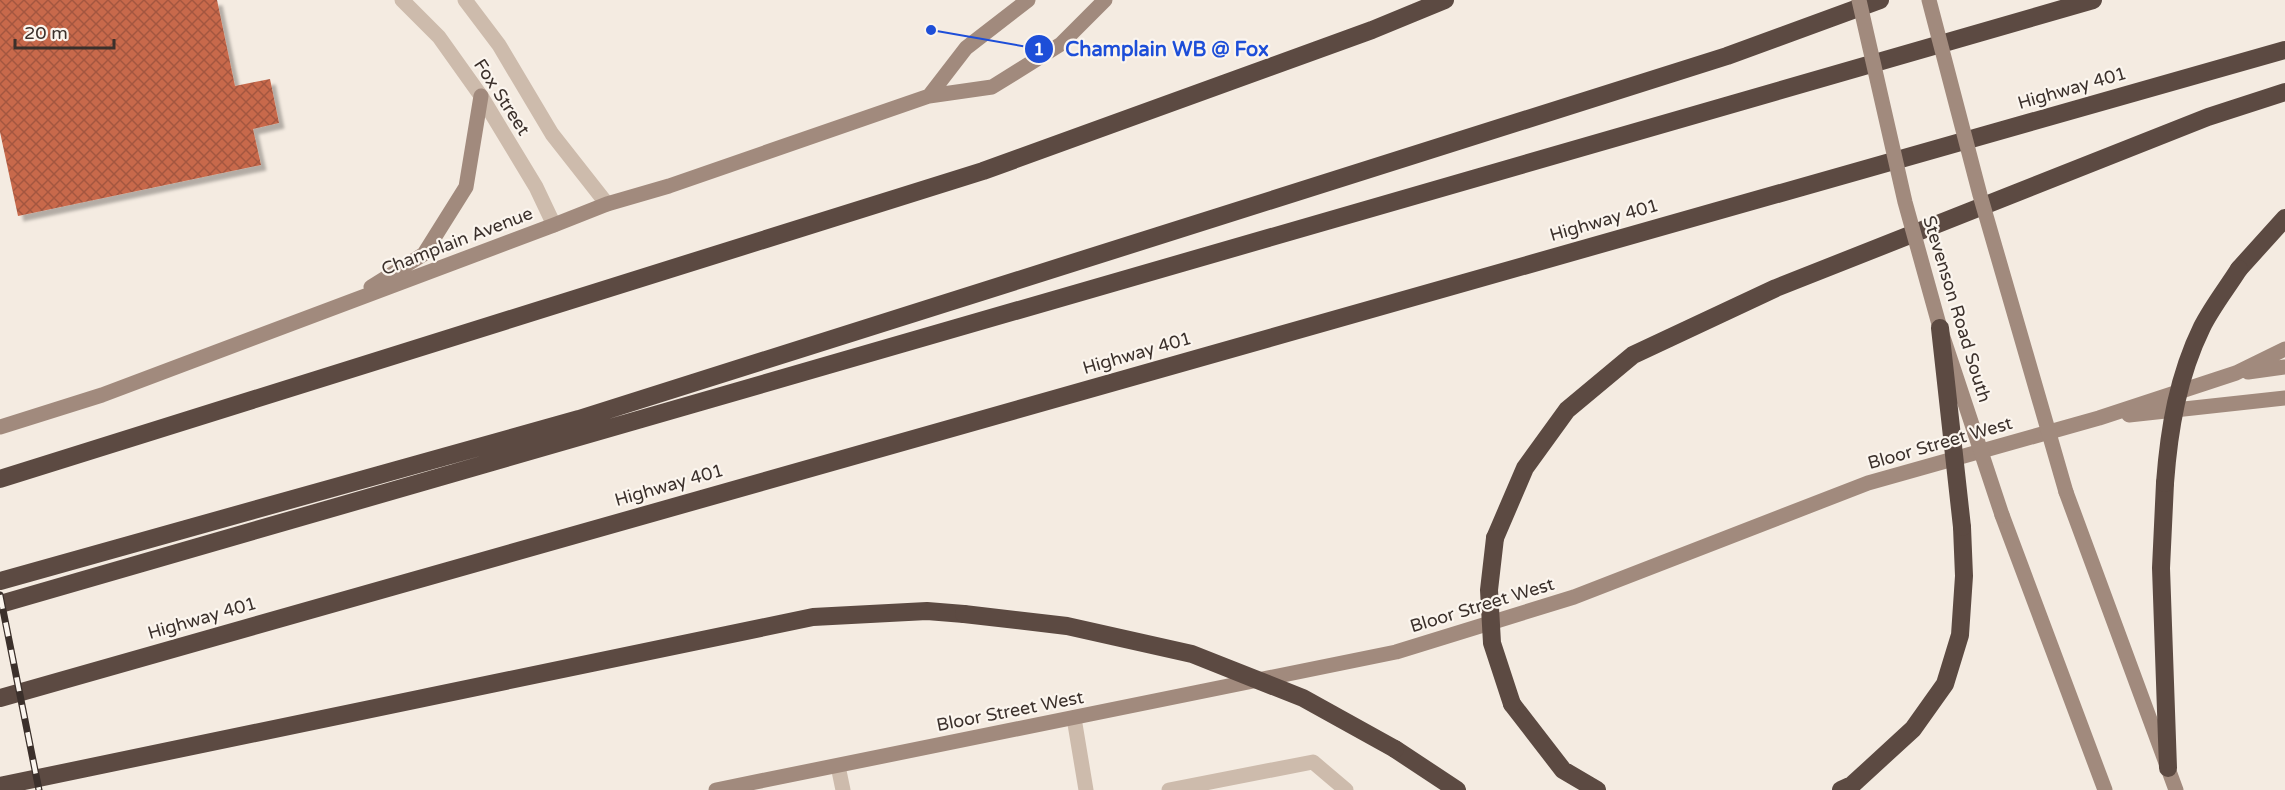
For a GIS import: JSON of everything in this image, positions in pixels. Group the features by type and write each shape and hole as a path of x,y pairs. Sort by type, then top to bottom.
{"highway":[{"path":"0,479 983,171 1372,30 1445,0"},
{"path":"0,581 579,419 1727,56 1880,0"},
{"path":"0,604 2093,0"},
{"name":"Highway 401","path":"0,698 2285,50"},
{"path":"1597,790 1563,770 1512,704 1492,643 1489,590 1495,537 1525,468 1567,410 1633,355 1776,288 2208,117 2285,92"},
{"path":"2168,768 2161,568 2164,483 2169,434 2183,375 2202,327 2239,269 2285,218"},
{"path":"1841,790 1852,784 1913,729 1945,684 1960,635 1964,576 1962,527 1940,328"},
{"path":"0,786 813,617 927,611 1067,626 1192,654 1303,698 1395,750 1457,790"}],"main road":[{"path":"929,96 966,48 1028,0"},
{"name":"Champlain Avenue","path":"0,427 102,394 607,204 669,186 929,96 992,87 1061,44 1105,0"},
{"name":"Stevenson Road South","path":"1859,0 1905,202 1940,328 2002,515 2105,790"},
{"path":"1929,0 1980,195 2066,492 2176,790"},
{"path":"341,305 424,254 466,187 481,96"},
{"name":"Bloor Street West","path":"716,790 1396,652 1574,597 1868,483 2099,418 2236,373 2285,349"},
{"name":"Bloor Street West","path":"2236,373 2285,367"},
{"path":"2099,418 2285,398"}],"street":[{"name":"Fox Street","path":"402,0 439,37 481,96 536,187 554,225"},
{"name":"Fox Street","path":"465,0 499,45 552,134 607,204"},
{"path":"1074,718 1086,790"},
{"path":"1169,790 1313,762 1346,790"},
{"path":"838,766 843,790"}],"building":[{"path":"0,0 217,0 235,86 270,79 279,123 253,129 261,165 18,216 0,132"}],"railway":[{"path":"0,595 39,790"}],"place":[{"name":"Champlain WB @ Fox","path":"931,30"}]}
